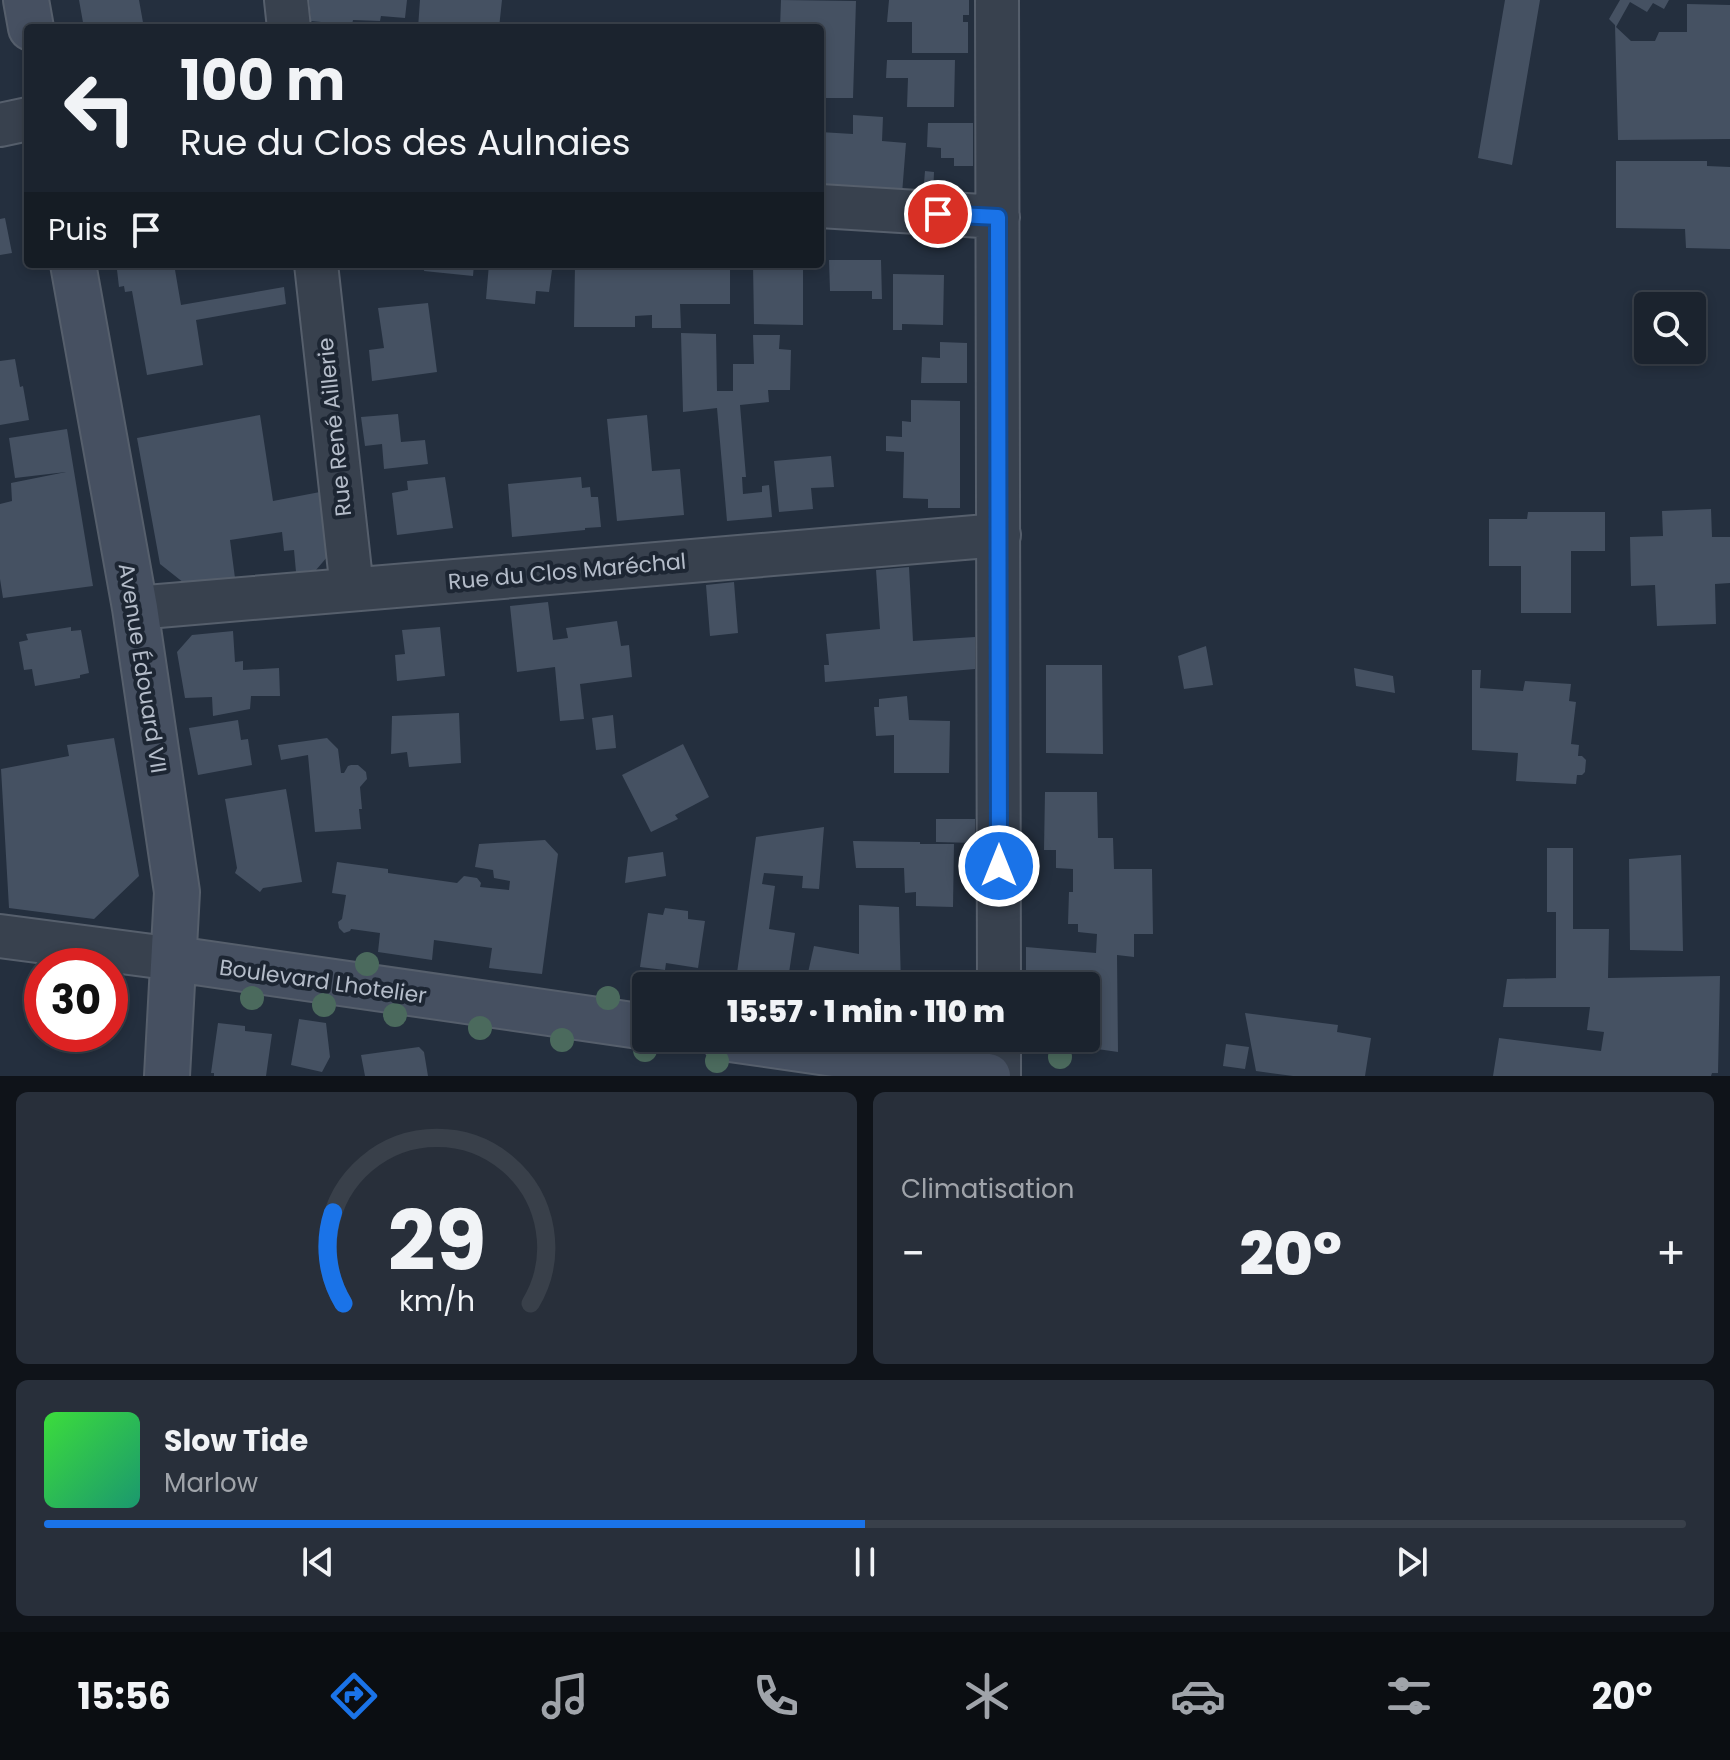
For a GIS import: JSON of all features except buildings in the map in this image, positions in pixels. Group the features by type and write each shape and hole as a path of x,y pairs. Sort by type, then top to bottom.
{"main road":[{"path":"26,0 30,24"},
{"name":"Avenue Édouard VII","path":"74,268 135,608 177,892 167,1076"},
{"name":"Boulevard Lhotelier","path":"175,959 632,1025"},
{"path":"821,1052 988,1076"}],"street":[{"path":"286,0 289,24"},
{"path":"997,0 999,972"},
{"path":"0,125 24,120"},
{"path":"824,206 998,217"},
{"name":"Rue René Aillerie","path":"316,268 352,589"},
{"name":"Rue du Clos Maréchal","path":"135,608 999,535"},
{"name":"Boulevard Lhotelier","path":"0,936 175,959"},
{"path":"999,1052 999,1076"}],"route":[{"path":"938,214 998,217 999,866"}]}
